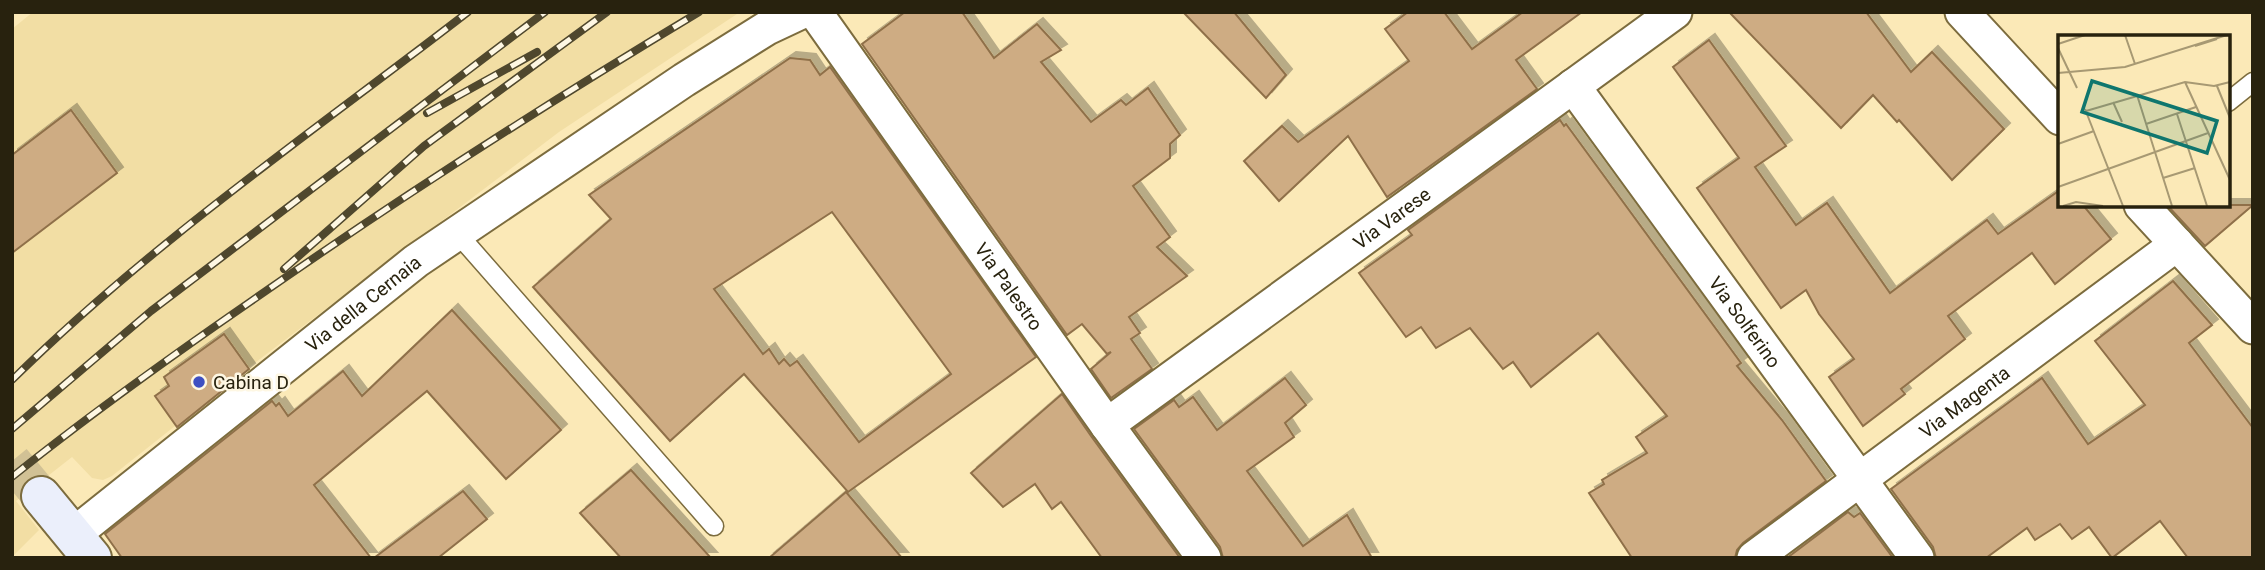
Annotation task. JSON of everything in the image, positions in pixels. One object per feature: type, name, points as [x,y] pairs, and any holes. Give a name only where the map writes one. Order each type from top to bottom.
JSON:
[{"type":"street","name":"Via della Cernaia","points":[[83,546],[406,269],[684,80],[767,28],[801,12]]},
{"type":"street","name":"Via Palestro","points":[[815,12],[1204,558]]},
{"type":"street","name":"Via Varese","points":[[1107,425],[1675,12]]},
{"type":"street","points":[[1962,12],[2058,116]]},
{"type":"street","name":"Via Solferino","points":[[1573,86],[1917,558]]},
{"type":"street","points":[[2142,206],[2253,327]]},
{"type":"street","name":"Via Magenta","points":[[1754,558],[2177,244]]},
{"type":"street","points":[[41,496],[83,546]]},
{"type":"lane","points":[[2230,100],[2253,82]]},
{"type":"lane","points":[[457,233],[714,526]]},
{"type":"shaded area","points":[[33,12],[740,12],[559,132],[248,368],[112,476],[103,480],[92,478],[72,457],[16,501],[39,530],[12,557],[12,29]]},
{"type":"building","points":[[905,12],[962,12],[994,58],[1037,24],[1061,50],[1041,62],[1091,122],[1121,100],[1126,105],[1148,88],[1180,135],[1170,144],[1170,158],[1133,186],[1170,237],[1157,247],[1187,276],[1129,317],[1140,333],[1131,339],[1152,369],[1111,398],[1091,369],[1111,352],[1107,354],[1082,324],[1067,335],[862,44]]},
{"type":"building","points":[[1183,12],[1234,12],[1286,75],[1266,98]]},
{"type":"building","points":[[1408,12],[1444,12],[1472,49],[1523,12],[1582,12],[1516,60],[1537,89],[1387,197],[1348,136],[1279,201],[1244,161],[1282,126],[1298,142],[1409,61],[1385,29]]},
{"type":"building","points":[[1729,12],[1866,12],[1911,72],[1932,52],[2004,129],[1952,180],[1873,95],[1841,128]]},
{"type":"building","points":[[1709,40],[1786,146],[1755,167],[1796,225],[1827,203],[1890,293],[1987,220],[1998,234],[2058,191],[2058,206],[2084,206],[2111,239],[2055,284],[2032,253],[1948,316],[1965,339],[1901,389],[1905,394],[1863,426],[1829,377],[1854,359],[1819,314],[1806,290],[1781,308],[1697,188],[1739,158],[1673,67]]},
{"type":"building","points":[[790,58],[810,60],[820,75],[830,67],[1036,357],[848,492],[744,374],[670,441],[533,287],[611,219],[589,195]],"holes":[[[832,212],[951,374],[859,442],[797,361],[790,366],[784,359],[779,364],[769,349],[763,354],[714,289]]]},
{"type":"building","points":[[71,110],[117,173],[12,253],[12,155]]},
{"type":"building","points":[[1560,120],[1564,126],[1566,124],[1741,363],[1737,366],[1782,420],[1826,481],[1743,543],[1735,558],[1632,558],[1589,493],[1604,484],[1602,480],[1647,453],[1636,437],[1667,416],[1598,333],[1531,387],[1513,362],[1503,369],[1470,328],[1436,348],[1421,327],[1406,337],[1359,273],[1412,235],[1408,230]]},
{"type":"building","points":[[2253,205],[2205,246],[2168,206]]},
{"type":"building","points":[[2173,281],[2212,325],[2189,343],[2253,428],[2253,558],[2188,558],[2160,521],[2112,558],[2089,527],[2072,539],[2060,524],[2035,540],[2027,528],[1986,558],[1936,558],[1933,547],[1891,489],[2042,378],[2088,444],[2145,405],[2095,341]]},
{"type":"building","points":[[452,310],[561,430],[506,479],[427,391],[314,485],[371,558],[122,558],[105,534],[272,401],[276,406],[279,403],[288,416],[343,371],[362,396]]},
{"type":"building","name":"Cabina D","points":[[224,334],[249,369],[177,427],[155,396],[169,386],[164,377]]},
{"type":"building","points":[[1285,378],[1306,405],[1285,423],[1294,437],[1247,471],[1303,546],[1347,515],[1372,558],[1223,558],[1220,547],[1134,429],[1174,400],[1179,407],[1193,397],[1217,430]]},
{"type":"building","points":[[1062,394],[1180,558],[1102,558],[1061,502],[1052,509],[1035,484],[1003,507],[971,473]]},
{"type":"building","points":[[631,470],[711,558],[621,558],[580,513]]},
{"type":"building","points":[[463,491],[487,519],[438,558],[374,558]]},
{"type":"building","points":[[846,492],[902,558],[769,558]]},
{"type":"building","points":[[1848,512],[1854,517],[1860,513],[1893,558],[1787,558]]},
{"type":"tunnel","points":[[12,461],[41,496]]},
{"type":"railway","points":[[12,380],[120,281],[234,189],[468,12]]},
{"type":"railway","points":[[12,429],[151,311],[545,12]]},
{"type":"railway","points":[[284,269],[424,146],[607,12]]},
{"type":"railway","points":[[12,477],[159,366],[360,227],[528,117],[699,12]]},
{"type":"railway","points":[[427,113],[537,52]]},
{"type":"place","name":"Cabina D","points":[[199,382]]}]
